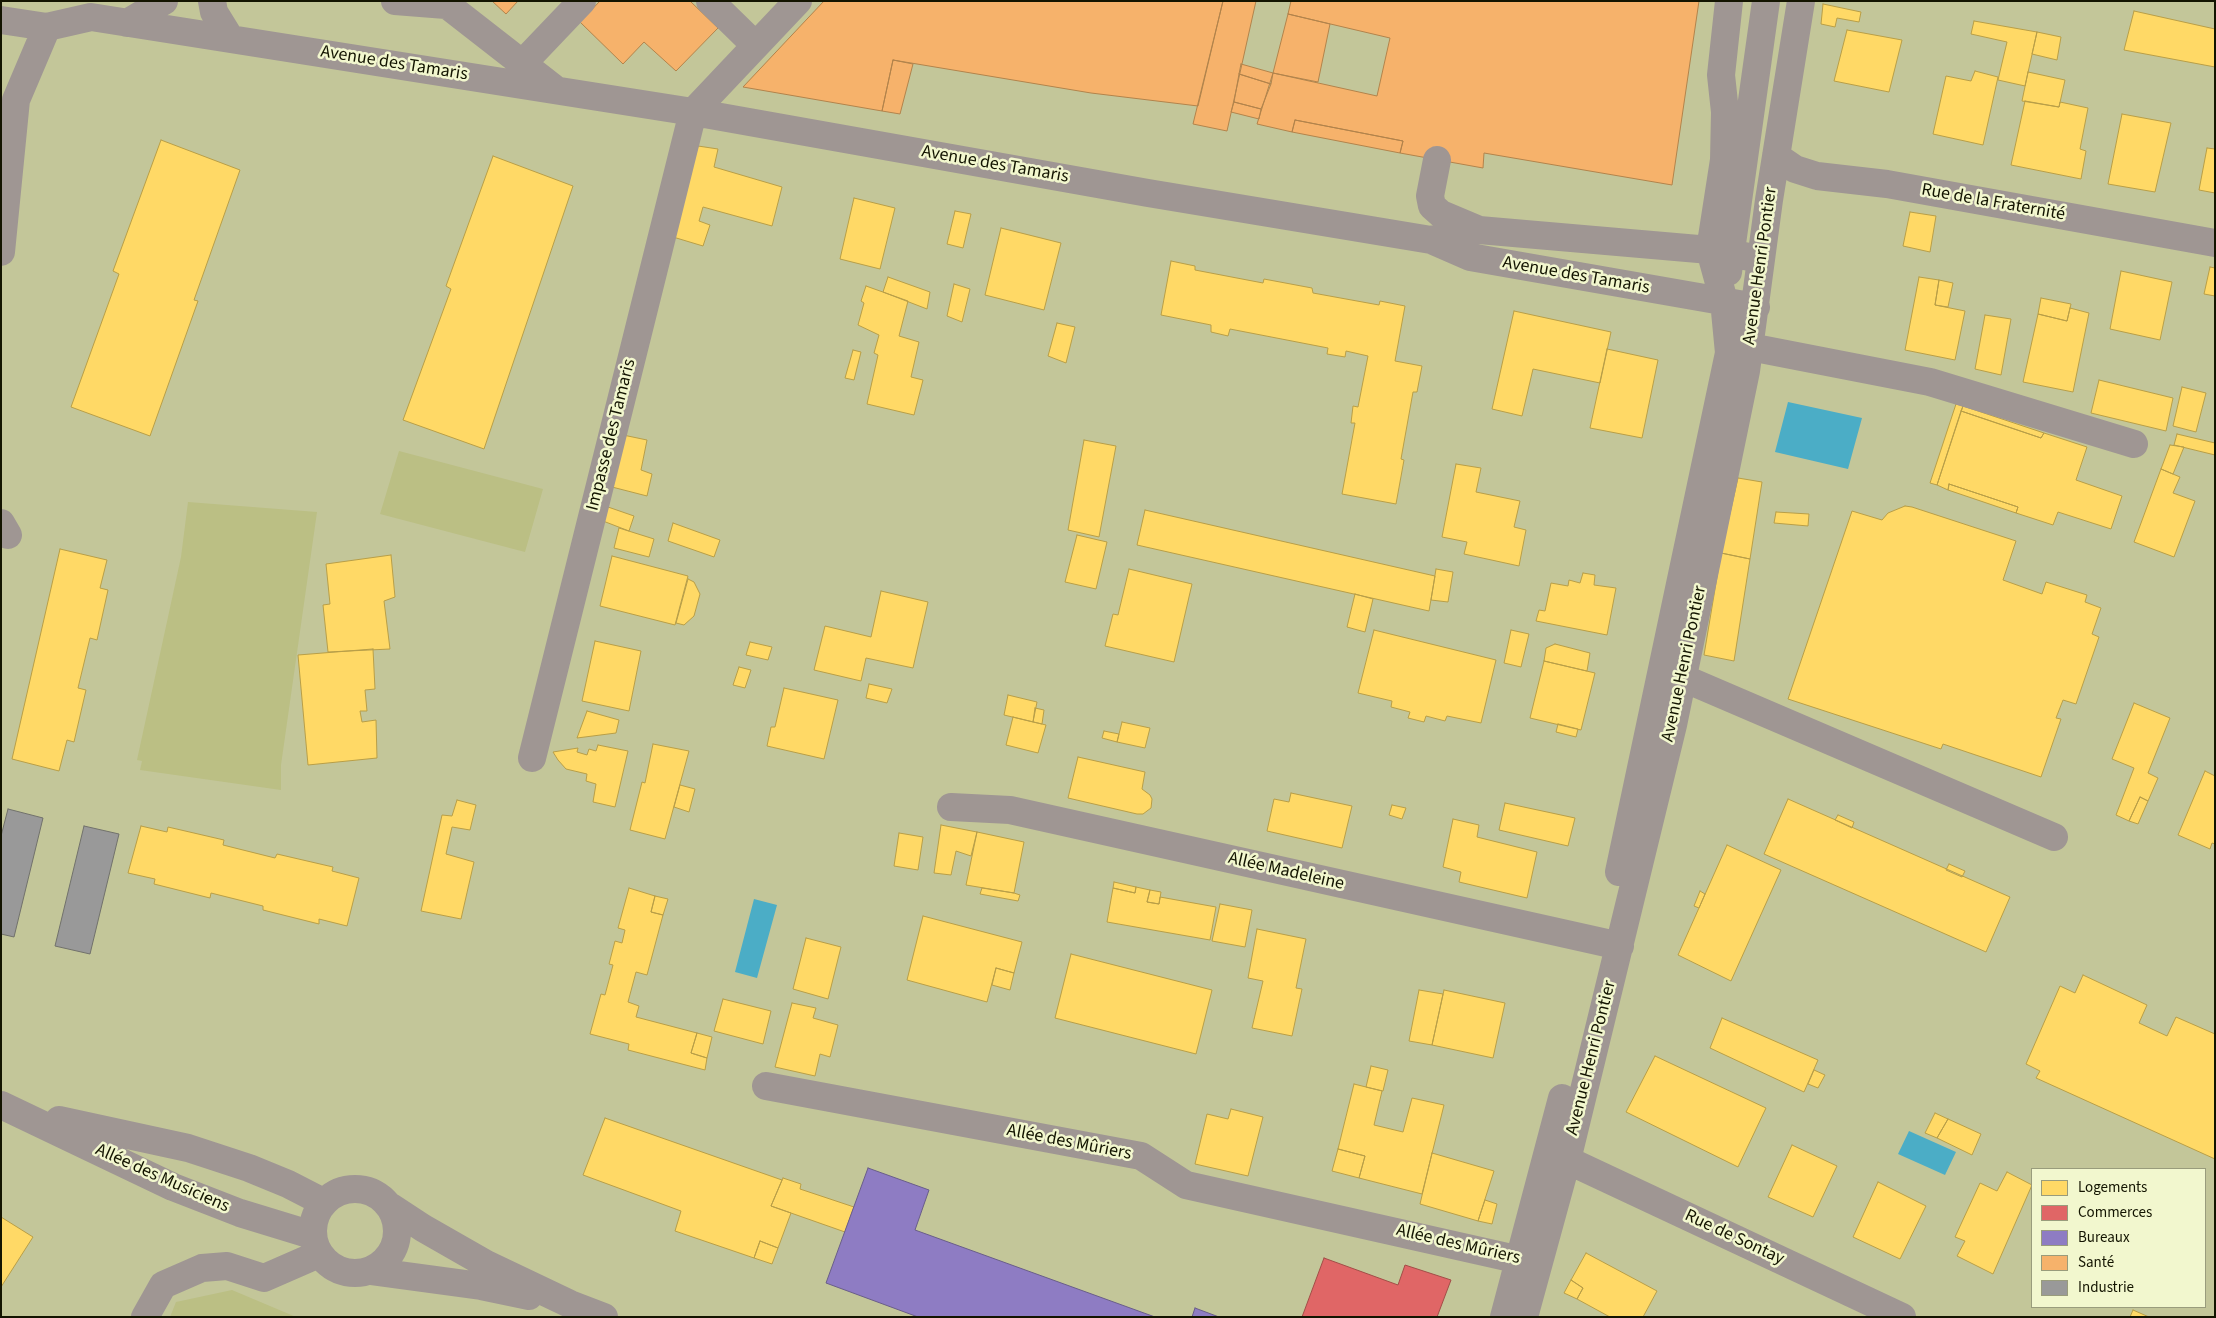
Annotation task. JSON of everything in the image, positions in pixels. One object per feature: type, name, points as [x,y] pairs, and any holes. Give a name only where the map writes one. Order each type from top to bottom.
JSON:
[{"type":"street","points":[[128,23],[164,1]]},
{"type":"street","points":[[212,1],[214,12],[230,38]]},
{"type":"street","name":"Avenue des Tamaris","points":[[395,1],[444,3],[558,92]]},
{"type":"street","points":[[522,64],[582,1]]},
{"type":"street","points":[[710,1],[755,45]]},
{"type":"street","points":[[693,112],[798,1]]},
{"type":"street","name":"Avenue Henri Pontier","points":[[1504,1317],[1530,1261],[1567,1160],[1612,944],[1729,353],[1720,252],[1725,112],[1722,60],[1729,1]]},
{"type":"street","points":[[1720,252],[1755,81],[1766,1]]},
{"type":"street","name":"Avenue Henri Pontier","points":[[1524,1317],[1530,1261],[1683,678],[1750,347],[1776,156],[1802,1]]},
{"type":"street","name":"Avenue des Tamaris","points":[[47,27],[91,17],[693,112],[1431,240],[1470,257],[1756,307]]},
{"type":"street","points":[[1,20],[47,27],[16,100],[1,252]]},
{"type":"street","points":[[468,76],[482,76],[489,69],[496,54],[495,42]]},
{"type":"street","points":[[1722,60],[1739,76],[1755,81],[1770,80],[1792,66]]},
{"type":"street","name":"Impasse des Tamaris","points":[[532,758],[693,112]]},
{"type":"street","name":"Rue de la Fraternité","points":[[1776,156],[1795,169],[1818,176],[1887,184],[2215,243]]},
{"type":"street","points":[[1437,160],[1430,196],[1432,206],[1440,214],[1479,230]]},
{"type":"street","name":"Avenue des Tamaris","points":[[1431,240],[1479,230],[1720,252],[1761,259]]},
{"type":"street","points":[[1750,347],[1843,359],[1930,382],[2134,444]]},
{"type":"street","points":[[1683,678],[2054,837]]},
{"type":"street","name":"Allée Madeleine","points":[[951,807],[1010,810],[1612,944]]},
{"type":"street","name":"Allée des Mûriers","points":[[766,1086],[1140,1156],[1186,1186],[1530,1261]]},
{"type":"street","name":"Allée des Musiciens","points":[[9,1108],[188,1148],[249,1168],[288,1184],[323,1202]]},
{"type":"street","name":"Allée des Musiciens","points":[[9,1108],[173,1187],[315,1245]]},
{"type":"street","name":"Rue de Sontay","points":[[1567,1160],[1902,1317]]},
{"type":"street","points":[[570,1304],[481,1286],[370,1271],[350,1274],[333,1267],[315,1245],[314,1217],[323,1202],[339,1191],[358,1188],[377,1194],[391,1207],[423,1228],[486,1264],[570,1304],[604,1317]]},
{"type":"street","points":[[370,1271],[386,1260],[396,1244],[398,1225],[391,1207]]},
{"type":"street","points":[[144,1317],[163,1285],[202,1268],[227,1266],[264,1278],[315,1245]]},
{"type":"green space","points":[[399,451],[543,489],[525,552],[380,514]]},
{"type":"green space","points":[[188,502],[317,512],[281,765],[281,790],[140,770],[142,761],[137,760],[181,557]]},
{"type":"green space","points":[[232,1290],[296,1317],[170,1317],[176,1302]]},
{"type":"water","points":[[1788,402],[1862,418],[1848,469],[1775,452]]},
{"type":"water","points":[[754,899],[777,905],[757,978],[735,972]]},
{"type":"water","points":[[1909,1131],[1956,1152],[1945,1175],[1898,1154]]},
{"type":"building: Logements","points":[[1823,4],[1861,12],[1859,22],[1837,18],[1835,27],[1821,24]]},
{"type":"building: Logements","points":[[2134,11],[2215,29],[2215,67],[2124,50]]},
{"type":"building: Logements","points":[[1974,21],[2037,32],[2025,86],[1998,80],[2007,42],[1971,34]]},
{"type":"building: Logements","points":[[1847,30],[1902,40],[1889,92],[1834,81]]},
{"type":"building: Logements","points":[[2037,32],[2061,37],[2057,60],[2032,54]]},
{"type":"building: Logements","points":[[1975,71],[1998,77],[1983,145],[1933,134],[1946,76],[1971,81]]},
{"type":"building: Logements","points":[[2028,72],[2065,80],[2059,107],[2022,101]]},
{"type":"building: Logements","points":[[2025,101],[2059,107],[2060,102],[2088,108],[2080,149],[2086,151],[2081,179],[2011,165]]},
{"type":"building: Logements","points":[[2122,114],[2171,123],[2155,192],[2108,184]]},
{"type":"building: Logements","points":[[161,140],[240,170],[194,300],[198,301],[150,436],[71,407],[119,274],[113,271]]},
{"type":"building: Logements","points":[[698,146],[718,149],[714,167],[782,187],[772,226],[703,207],[699,221],[710,225],[703,246],[673,237]]},
{"type":"building: Logements","points":[[2207,148],[2215,149],[2215,193],[2199,190]]},
{"type":"building: Logements","points":[[493,156],[573,186],[484,449],[403,420],[451,289],[446,286]]},
{"type":"building: Logements","points":[[854,198],[895,208],[880,269],[840,259]]},
{"type":"building: Logements","points":[[955,211],[971,214],[963,248],[947,244]]},
{"type":"building: Logements","points":[[1910,212],[1936,216],[1930,252],[1903,246]]},
{"type":"building: Logements","points":[[1001,228],[1061,243],[1044,310],[985,295]]},
{"type":"building: Logements","points":[[1171,261],[1195,266],[1195,270],[1263,283],[1264,279],[1312,288],[1313,293],[1379,305],[1380,301],[1405,306],[1395,361],[1422,366],[1417,392],[1413,392],[1401,459],[1404,460],[1396,504],[1342,494],[1355,423],[1351,423],[1353,406],[1358,407],[1368,356],[1346,351],[1345,357],[1327,354],[1328,348],[1230,329],[1228,336],[1211,332],[1211,325],[1161,315]]},
{"type":"building: Logements","points":[[2210,267],[2215,268],[2215,296],[2204,294]]},
{"type":"building: Logements","points":[[2121,271],[2172,282],[2160,340],[2110,329]]},
{"type":"building: Logements","points":[[888,277],[930,292],[927,309],[883,292]]},
{"type":"building: Logements","points":[[1919,277],[1939,280],[1935,305],[1965,311],[1955,360],[1905,350]]},
{"type":"building: Logements","points":[[1939,280],[1953,283],[1948,307],[1935,305]]},
{"type":"building: Logements","points":[[954,284],[970,289],[962,322],[947,316]]},
{"type":"building: Logements","points":[[866,286],[908,301],[899,336],[919,342],[911,377],[923,380],[914,415],[867,404],[878,355],[874,353],[879,335],[858,325],[864,303],[861,301]]},
{"type":"building: Logements","points":[[2041,298],[2071,304],[2067,321],[2038,314]]},
{"type":"building: Logements","points":[[2070,308],[2089,313],[2073,392],[2023,382],[2038,314],[2067,321]]},
{"type":"building: Logements","points":[[1514,311],[1611,332],[1600,383],[1533,369],[1522,416],[1492,409]]},
{"type":"building: Logements","points":[[1985,315],[2011,319],[2001,375],[1975,369]]},
{"type":"building: Logements","points":[[1057,323],[1075,327],[1066,363],[1048,356]]},
{"type":"building: Logements","points":[[1607,349],[1658,360],[1642,438],[1590,428]]},
{"type":"building: Logements","points":[[853,350],[861,352],[854,380],[845,378]]},
{"type":"building: Logements","points":[[2099,380],[2173,398],[2166,431],[2091,413]]},
{"type":"building: Logements","points":[[2182,387],[2206,393],[2196,432],[2173,426]]},
{"type":"building: Logements","points":[[1956,404],[1963,406],[1937,485],[1930,483]]},
{"type":"building: Logements","points":[[1963,406],[2044,433],[2041,438],[1961,411]]},
{"type":"building: Logements","points":[[1961,411],[2041,438],[2044,433],[2087,447],[2076,480],[2122,496],[2111,529],[2058,512],[2053,525],[2016,513],[2018,507],[1949,484],[1948,490],[1937,485]]},
{"type":"building: Logements","points":[[2177,434],[2215,443],[2215,455],[2174,445]]},
{"type":"building: Logements","points":[[623,435],[647,440],[641,470],[652,474],[647,496],[612,487]]},
{"type":"building: Logements","points":[[1084,440],[1116,446],[1099,537],[1068,530]]},
{"type":"building: Logements","points":[[2170,445],[2184,447],[2173,474],[2161,469]]},
{"type":"building: Logements","points":[[1456,464],[1481,468],[1476,492],[1520,501],[1514,527],[1526,530],[1519,566],[1464,554],[1467,542],[1442,537]]},
{"type":"building: Logements","points":[[2161,469],[2180,477],[2173,493],[2195,501],[2174,557],[2134,542]]},
{"type":"building: Logements","points":[[1738,478],[1762,482],[1750,559],[1721,553]]},
{"type":"building: Logements","points":[[1949,484],[2018,507],[2016,513],[1948,490]]},
{"type":"building: Logements","points":[[1905,506],[2016,541],[2003,580],[2042,594],[2046,582],[2087,595],[2085,602],[2101,608],[2092,634],[2099,637],[2076,704],[2063,700],[2056,718],[2061,719],[2041,777],[1943,744],[1941,749],[1788,699],[1852,511],[1882,520],[1888,513]]},
{"type":"building: Logements","points":[[608,507],[634,516],[629,531],[603,521]]},
{"type":"building: Logements","points":[[1145,510],[1435,576],[1429,611],[1137,545]]},
{"type":"building: Logements","points":[[1776,512],[1809,514],[1808,526],[1774,523]]},
{"type":"building: Logements","points":[[673,523],[720,540],[714,557],[668,541]]},
{"type":"building: Logements","points":[[619,528],[654,539],[649,557],[614,548]]},
{"type":"building: Logements","points":[[1077,535],[1107,542],[1096,589],[1065,582]]},
{"type":"building: Logements","points":[[60,549],[107,560],[100,588],[108,590],[97,640],[90,638],[78,688],[86,690],[74,742],[67,740],[59,771],[12,759]]},
{"type":"building: Logements","points":[[1721,553],[1750,559],[1734,661],[1704,655]]},
{"type":"building: Logements","points":[[391,555],[395,597],[384,601],[390,649],[328,652],[323,605],[330,604],[326,564]]},
{"type":"building: Logements","points":[[612,556],[688,576],[675,625],[600,606]]},
{"type":"building: Logements","points":[[1129,569],[1192,584],[1174,662],[1105,646],[1113,614],[1118,615]]},
{"type":"building: Logements","points":[[1436,569],[1453,572],[1448,602],[1431,600]]},
{"type":"building: Logements","points":[[1583,573],[1595,575],[1594,585],[1616,588],[1607,635],[1536,621],[1539,610],[1545,611],[1551,583],[1568,586],[1569,580],[1580,583]]},
{"type":"building: Logements","points":[[688,579],[694,582],[700,594],[694,616],[684,625],[676,623]]},
{"type":"building: Logements","points":[[881,591],[928,602],[913,668],[866,658],[861,681],[814,670],[825,626],[871,637]]},
{"type":"building: Logements","points":[[1355,594],[1373,599],[1365,632],[1347,627]]},
{"type":"building: Logements","points":[[1374,630],[1496,660],[1481,723],[1447,716],[1445,721],[1426,716],[1424,722],[1408,718],[1410,712],[1391,707],[1392,701],[1358,693]]},
{"type":"building: Logements","points":[[1511,630],[1529,634],[1521,667],[1504,663]]},
{"type":"building: Logements","points":[[595,641],[641,651],[629,711],[582,701]]},
{"type":"building: Logements","points":[[750,642],[772,647],[768,660],[746,655]]},
{"type":"building: Logements","points":[[1555,644],[1590,653],[1587,671],[1544,661],[1546,648]]},
{"type":"building: Logements","points":[[373,649],[375,689],[365,690],[367,711],[360,711],[362,722],[376,720],[377,758],[308,765],[298,655]]},
{"type":"building: Logements","points":[[1544,661],[1595,673],[1581,730],[1530,718]]},
{"type":"building: Logements","points":[[739,667],[751,670],[745,688],[733,685]]},
{"type":"building: Logements","points":[[869,684],[892,689],[887,703],[866,698]]},
{"type":"building: Logements","points":[[784,688],[838,700],[824,759],[767,746],[771,727],[775,727]]},
{"type":"building: Logements","points":[[1008,695],[1037,702],[1033,722],[1004,715]]},
{"type":"building: Logements","points":[[2134,703],[2170,718],[2148,773],[2158,778],[2148,801],[2140,797],[2129,821],[2116,815],[2134,768],[2112,759]]},
{"type":"building: Logements","points":[[1035,708],[1044,710],[1042,724],[1033,722]]},
{"type":"building: Logements","points":[[587,711],[619,720],[616,733],[577,738]]},
{"type":"building: Logements","points":[[1013,717],[1046,725],[1038,753],[1006,745]]},
{"type":"building: Logements","points":[[1122,722],[1150,728],[1145,748],[1117,742]]},
{"type":"building: Logements","points":[[1558,724],[1578,729],[1576,737],[1556,732]]},
{"type":"building: Logements","points":[[1104,731],[1119,734],[1117,742],[1102,738]]},
{"type":"building: Logements","points":[[653,744],[689,751],[665,839],[630,830],[642,782],[645,783]]},
{"type":"building: Logements","points":[[598,745],[628,751],[615,807],[593,802],[596,784],[586,781],[587,774],[566,769],[553,752],[578,748],[577,752],[587,755],[589,749],[596,751]]},
{"type":"building: Logements","points":[[1078,757],[1145,772],[1142,789],[1152,799],[1151,808],[1143,814],[1137,814],[1068,798]]},
{"type":"building: Logements","points":[[2205,771],[2215,776],[2215,844],[2212,843],[2210,849],[2178,835]]},
{"type":"building: Logements","points":[[680,785],[695,789],[689,812],[674,807]]},
{"type":"building: Logements","points":[[1291,793],[1352,806],[1342,848],[1267,831],[1274,799],[1289,802]]},
{"type":"building: Logements","points":[[2140,797],[2148,801],[2138,824],[2129,821]]},
{"type":"building: Logements","points":[[1788,799],[2010,897],[1986,952],[1764,854]]},
{"type":"building: Logements","points":[[457,800],[476,805],[470,830],[452,827],[446,854],[474,862],[461,919],[421,911],[442,815],[452,816]]},
{"type":"building: Logements","points":[[1505,803],[1575,818],[1568,846],[1499,830]]},
{"type":"building: Logements","points":[[1392,805],[1406,808],[1402,819],[1389,815]]},
{"type":"building: Logements","points":[[1838,815],[1854,822],[1852,828],[1835,820]]},
{"type":"building: Logements","points":[[1453,819],[1479,825],[1477,837],[1537,852],[1527,898],[1459,882],[1461,872],[1443,867]]},
{"type":"building: Logements","points":[[941,825],[977,832],[971,856],[956,851],[951,875],[934,873]]},
{"type":"building: Logements","points":[[141,826],[167,832],[168,827],[224,840],[223,845],[275,858],[277,854],[333,867],[332,871],[359,878],[347,926],[319,919],[319,924],[263,910],[263,906],[211,893],[210,898],[154,884],[155,879],[128,873]]},
{"type":"building: Logements","points":[[977,832],[1024,842],[1014,893],[966,885]]},
{"type":"building: Logements","points":[[899,833],[923,837],[918,870],[894,866]]},
{"type":"building: Logements","points":[[1727,845],[1781,870],[1731,981],[1678,955]]},
{"type":"building: Logements","points":[[1949,864],[1965,871],[1962,877],[1946,870]]},
{"type":"building: Logements","points":[[1114,882],[1136,887],[1135,893],[1113,888]]},
{"type":"building: Logements","points":[[1136,887],[1150,890],[1147,902],[1159,904],[1160,897],[1216,907],[1210,940],[1107,922],[1113,888],[1135,893]]},
{"type":"building: Logements","points":[[629,888],[655,896],[651,912],[663,915],[647,975],[636,972],[628,1002],[639,1006],[636,1017],[697,1033],[691,1053],[707,1058],[705,1070],[628,1050],[629,1044],[590,1034],[601,994],[605,995],[613,965],[609,964],[615,941],[622,943],[625,930],[618,928]]},
{"type":"building: Logements","points":[[982,888],[1020,895],[1018,901],[980,894]]},
{"type":"building: Logements","points":[[1150,890],[1161,892],[1159,904],[1147,902]]},
{"type":"building: Logements","points":[[1700,891],[1705,894],[1699,908],[1694,906]]},
{"type":"building: Logements","points":[[655,896],[668,899],[663,915],[651,912]]},
{"type":"building: Logements","points":[[1220,904],[1252,910],[1245,947],[1212,941]]},
{"type":"building: Logements","points":[[923,916],[1022,942],[1014,973],[996,968],[987,1002],[907,980]]},
{"type":"building: Logements","points":[[1257,929],[1306,939],[1296,988],[1302,989],[1292,1036],[1252,1028],[1263,981],[1248,978]]},
{"type":"building: Logements","points":[[806,938],[841,947],[828,999],[793,989]]},
{"type":"building: Logements","points":[[1071,954],[1212,990],[1196,1054],[1055,1018]]},
{"type":"building: Logements","points":[[996,968],[1014,973],[1010,990],[992,985]]},
{"type":"building: Logements","points":[[2083,975],[2147,1005],[2139,1023],[2167,1036],[2176,1017],[2215,1034],[2215,1159],[2036,1078],[2040,1071],[2026,1064],[2060,986],[2075,993]]},
{"type":"building: Logements","points":[[1419,990],[1443,994],[1432,1045],[1409,1041]]},
{"type":"building: Logements","points":[[1444,990],[1505,1003],[1493,1058],[1432,1045]]},
{"type":"building: Logements","points":[[723,999],[771,1011],[763,1044],[714,1031]]},
{"type":"building: Logements","points":[[792,1003],[816,1008],[813,1018],[838,1025],[830,1057],[820,1054],[815,1076],[775,1067]]},
{"type":"building: Logements","points":[[1722,1018],[1818,1060],[1804,1092],[1710,1048]]},
{"type":"building: Logements","points":[[697,1033],[712,1037],[707,1058],[691,1053]]},
{"type":"building: Logements","points":[[1655,1056],[1766,1108],[1738,1167],[1626,1112]]},
{"type":"building: Logements","points":[[1371,1066],[1388,1070],[1383,1091],[1366,1087]]},
{"type":"building: Logements","points":[[1814,1070],[1825,1075],[1818,1088],[1808,1084]]},
{"type":"building: Logements","points":[[1354,1084],[1382,1091],[1374,1125],[1403,1132],[1412,1098],[1444,1105],[1422,1194],[1359,1178],[1365,1156],[1338,1149]]},
{"type":"building: Logements","points":[[1231,1109],[1263,1117],[1248,1176],[1195,1164],[1207,1114],[1228,1119]]},
{"type":"building: Logements","points":[[1935,1113],[1948,1119],[1937,1138],[1925,1133]]},
{"type":"building: Logements","points":[[605,1118],[782,1180],[771,1206],[791,1213],[778,1248],[760,1241],[754,1258],[675,1231],[681,1211],[583,1175]]},
{"type":"building: Logements","points":[[1948,1119],[1981,1134],[1972,1155],[1937,1138]]},
{"type":"building: Logements","points":[[1792,1145],[1837,1166],[1813,1217],[1768,1197]]},
{"type":"building: Logements","points":[[1338,1149],[1365,1156],[1359,1178],[1332,1171]]},
{"type":"building: Logements","points":[[1432,1153],[1494,1171],[1478,1221],[1420,1204]]},
{"type":"building: Logements","points":[[2007,1172],[2031,1184],[1993,1274],[1957,1256],[1965,1241],[1955,1237],[1980,1183],[1997,1191]]},
{"type":"building: Logements","points":[[783,1178],[801,1184],[800,1189],[854,1207],[845,1232],[771,1206]]},
{"type":"building: Logements","points":[[1878,1182],[1926,1206],[1900,1259],[1853,1237]]},
{"type":"building: Logements","points":[[1485,1200],[1497,1204],[1492,1224],[1478,1221]]},
{"type":"building: Logements","points":[[1,1217],[33,1237],[1,1287]]},
{"type":"building: Logements","points":[[760,1241],[778,1248],[772,1264],[754,1258]]},
{"type":"building: Logements","points":[[1586,1253],[1657,1291],[1643,1317],[1610,1317],[1577,1299],[1583,1288],[1571,1280]]},
{"type":"building: Logements","points":[[1571,1280],[1583,1288],[1577,1299],[1564,1293]]},
{"type":"building: Logements","points":[[2133,1310],[2149,1317],[2130,1317]]},
{"type":"building: Commerces","points":[[1324,1258],[1398,1285],[1405,1265],[1451,1280],[1437,1317],[1302,1317]]},
{"type":"building: Bureaux","points":[[868,1168],[929,1190],[915,1230],[1155,1317],[918,1317],[826,1283]]},
{"type":"building: Bureaux","points":[[1195,1308],[1219,1317],[1192,1317]]},
{"type":"building: Santé","points":[[492,1],[518,1],[506,14]]},
{"type":"building: Santé","points":[[600,1],[690,1],[718,28],[676,71],[644,42],[623,64],[580,22]]},
{"type":"building: Santé","points":[[824,1],[1223,1],[1198,106],[1091,93],[893,60],[882,111],[743,87]]},
{"type":"building: Santé","points":[[1223,1],[1256,1],[1227,131],[1193,124]]},
{"type":"building: Santé","points":[[1291,1],[1699,1],[1672,185],[1484,153],[1483,168],[1400,153],[1403,141],[1295,120],[1292,132],[1257,124],[1273,73],[1377,96],[1390,38],[1288,14]]},
{"type":"building: Santé","points":[[1288,14],[1330,24],[1318,82],[1273,73]]},
{"type":"building: Santé","points":[[893,60],[913,64],[900,114],[882,111]]},
{"type":"building: Santé","points":[[1241,64],[1273,73],[1271,84],[1239,74]]},
{"type":"building: Santé","points":[[1239,74],[1271,84],[1261,109],[1234,102]]},
{"type":"building: Santé","points":[[1234,102],[1261,109],[1259,119],[1231,112]]},
{"type":"building: Santé","points":[[1295,120],[1403,141],[1400,153],[1292,132]]},
{"type":"building: Industrie","points":[[8,809],[43,818],[14,937],[1,934],[1,836]]},
{"type":"building: Industrie","points":[[84,826],[119,834],[90,954],[55,946]]}]
